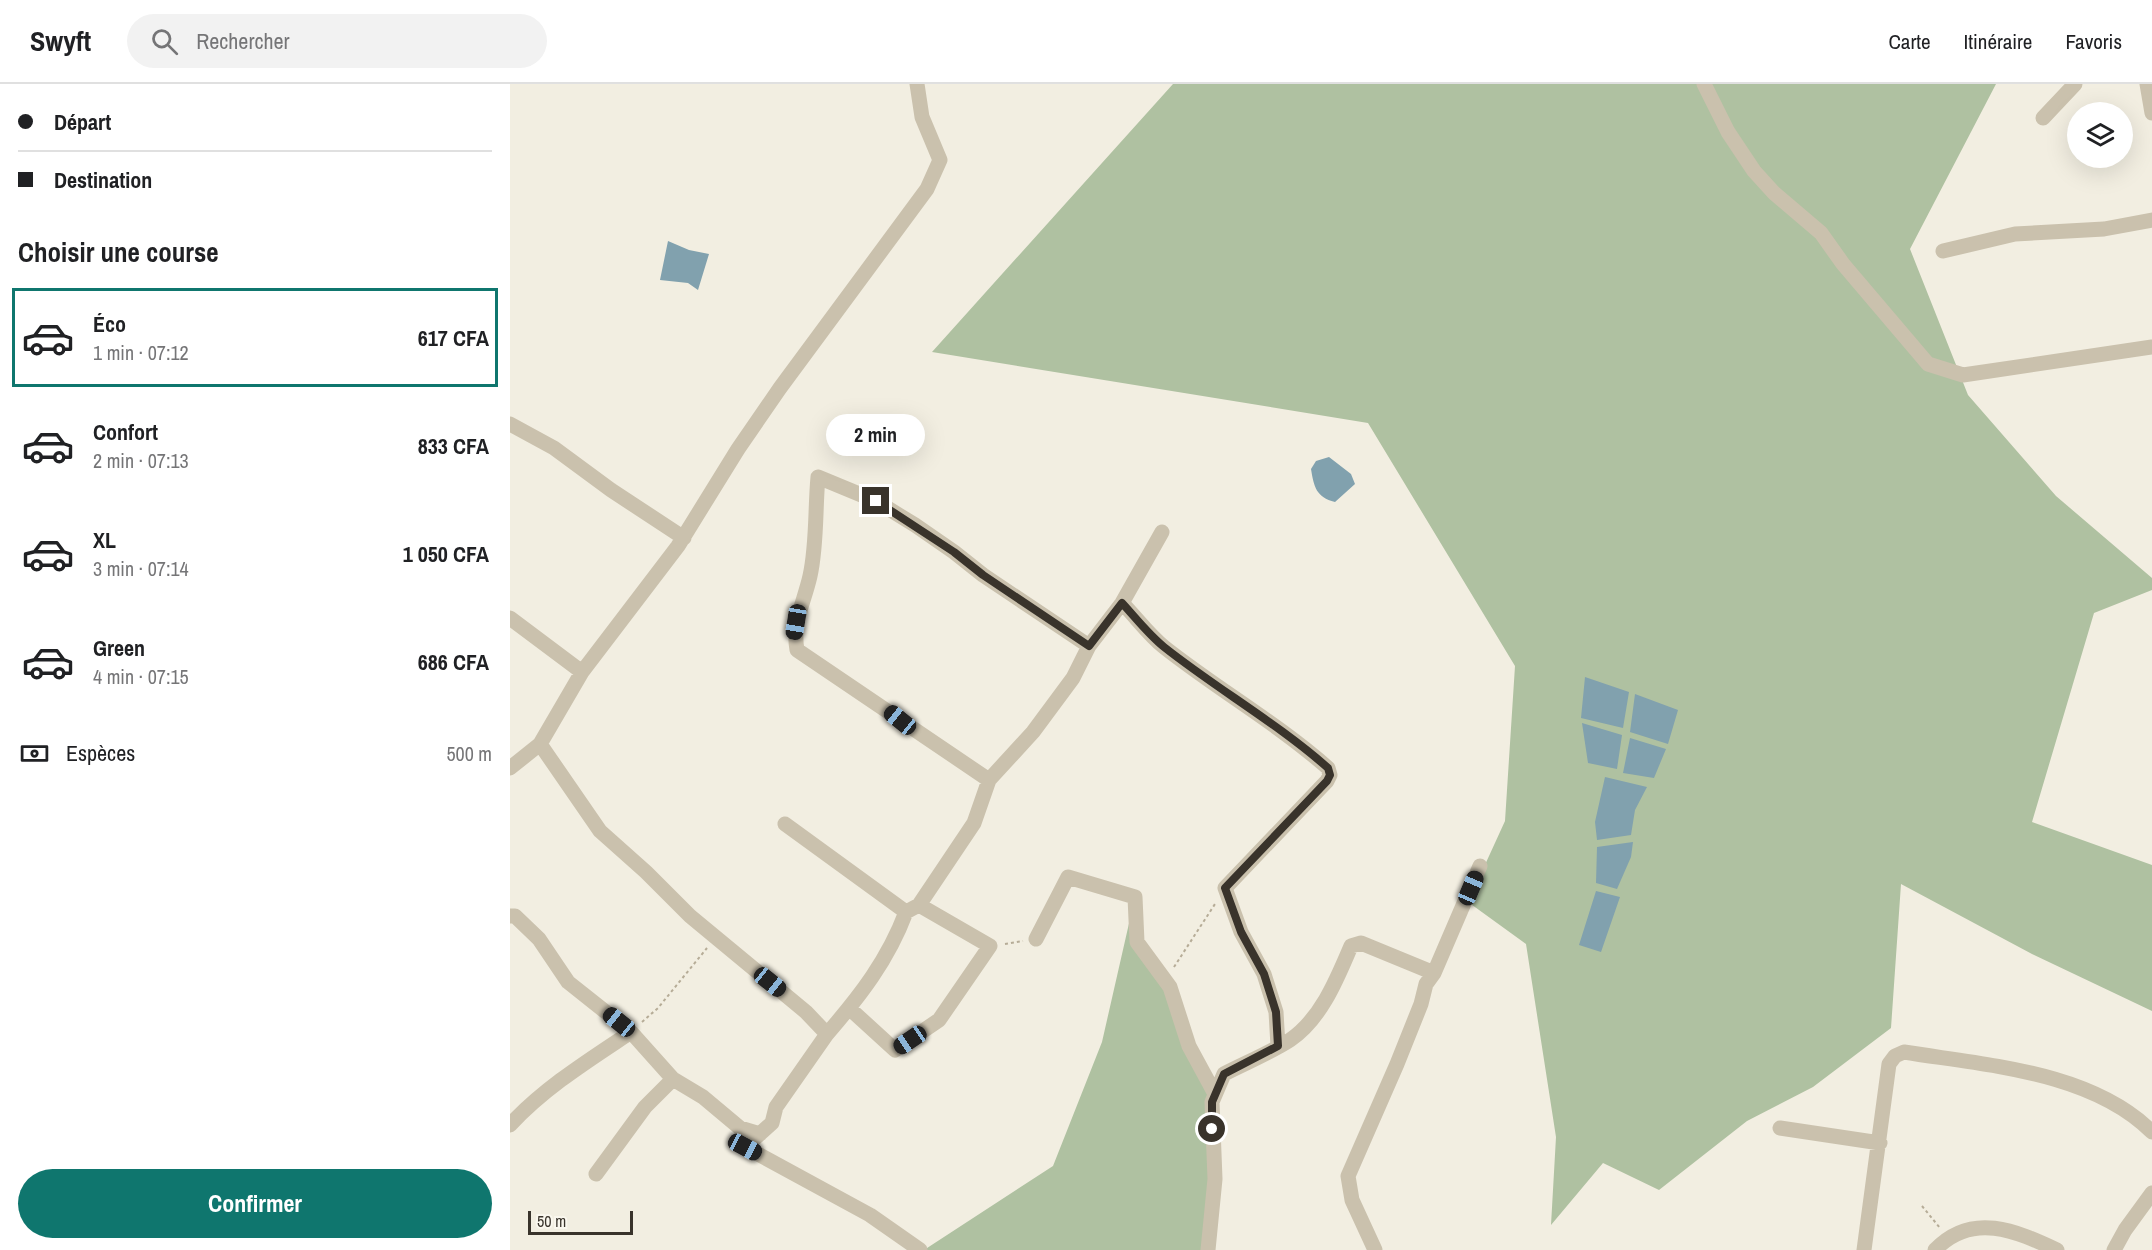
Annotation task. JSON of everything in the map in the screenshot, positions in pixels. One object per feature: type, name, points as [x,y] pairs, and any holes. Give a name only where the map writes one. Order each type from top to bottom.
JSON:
[{"type":"street","points":[[510,768],[540,744],[582,672],[684,538],[768,405],[927,189],[940,160],[922,117],[917,84]]},
{"type":"street","points":[[1704,84],[1728,132],[1754,171],[1774,193],[1821,233],[1874,301],[1928,364],[1963,375],[2152,347]]},
{"type":"street","points":[[2043,118],[2075,84]]},
{"type":"street","points":[[2147,84],[2152,113]]},
{"type":"street","points":[[1943,250],[2015,234],[2104,229],[2152,220]]},
{"type":"street","points":[[510,424],[554,448],[611,490],[684,538]]},
{"type":"street","points":[[989,780],[797,650],[794,634],[798,610],[810,576],[818,477],[876,501],[915,525],[983,575],[1089,646]]},
{"type":"street","points":[[920,1250],[870,1215],[745,1147],[772,1124],[776,1107],[827,1034],[894,946],[913,908],[974,823],[989,780],[1033,732],[1072,678],[1089,646],[1122,603],[1162,532]]},
{"type":"street","points":[[1122,603],[1162,646],[1297,741],[1328,768],[1330,775],[1327,781],[1225,888],[1241,932],[1264,974],[1273,1002],[1278,1046]]},
{"type":"street","points":[[510,618],[582,672]]},
{"type":"street","points":[[540,744],[600,831],[715,938],[806,1012],[827,1034]]},
{"type":"street","points":[[785,824],[913,908],[990,946],[939,1020],[896,1050],[849,1008]]},
{"type":"street","points":[[1375,1250],[1352,1200],[1348,1176],[1413,1024],[1426,984],[1434,973],[1480,866]]},
{"type":"street","points":[[1036,939],[1068,877],[1135,897],[1137,942],[1170,987],[1189,1046],[1215,1094]]},
{"type":"street","points":[[510,916],[515,916],[539,939],[568,982],[631,1032],[673,1078],[703,1097],[740,1128],[759,1134]]},
{"type":"street","points":[[1208,1250],[1215,1179],[1212,1129],[1215,1094],[1224,1074],[1289,1041],[1311,1022],[1329,993],[1351,946],[1355,944],[1361,943],[1434,973]]},
{"type":"street","points":[[510,1125],[525,1108],[584,1063],[631,1032]]},
{"type":"street","points":[[1864,1250],[1889,1064],[1895,1056],[1904,1052],[2020,1069],[2061,1080],[2138,1118],[2152,1132]]},
{"type":"street","points":[[596,1174],[645,1107],[673,1078]]},
{"type":"street","points":[[1780,1128],[1880,1143]]},
{"type":"street","points":[[2114,1250],[2125,1230],[2152,1193]]},
{"type":"street","points":[[1935,1250],[1948,1237],[1969,1230],[1992,1227],[2020,1233],[2057,1250]]},
{"type":"path","points":[[1163,978],[1180,960],[1225,888]]},
{"type":"path","points":[[631,1032],[658,1008],[715,938]]},
{"type":"path","points":[[990,946],[1036,939]]},
{"type":"path","points":[[1922,1206],[1948,1237]]},
{"type":"green space","points":[[1173,84],[1996,84],[1910,249],[1968,395],[2056,496],[2152,578],[2152,590],[2094,613],[2032,822],[2152,865],[2152,1011],[2032,954],[1901,884],[1891,1028],[1813,1087],[1747,1121],[1659,1190],[1603,1163],[1551,1225],[1556,1137],[1526,944],[1468,902],[1505,821],[1515,666],[1368,423],[932,352]]},
{"type":"green space","points":[[1135,897],[1137,942],[1170,987],[1215,1094],[1208,1250],[924,1250],[1053,1166],[1102,1042]]},
{"type":"water","points":[[668,241],[689,250],[709,254],[698,290],[688,283],[660,280]]},
{"type":"water","points":[[1329,457],[1351,474],[1355,484],[1335,502],[1324,497],[1317,490],[1311,469],[1316,461]]},
{"type":"water","points":[[1585,677],[1629,692],[1623,728],[1581,718]]},
{"type":"water","points":[[1635,694],[1678,710],[1668,744],[1630,732]]},
{"type":"water","points":[[1582,723],[1622,735],[1617,769],[1588,763]]},
{"type":"water","points":[[1630,738],[1666,749],[1654,778],[1623,773]]},
{"type":"water","points":[[1605,777],[1647,787],[1635,810],[1631,835],[1597,840],[1595,822]]},
{"type":"water","points":[[1633,842],[1631,857],[1617,889],[1596,883],[1597,847]]},
{"type":"water","points":[[1596,891],[1620,897],[1601,952],[1579,945]]},
{"type":"route","points":[[876,501],[915,525],[1020,601],[1045,615],[1089,646],[1122,603],[1162,646],[1297,741],[1328,768],[1330,775],[1327,781],[1225,888],[1241,932],[1264,974],[1276,1012],[1278,1046],[1224,1074],[1212,1102],[1212,1129]]}]
